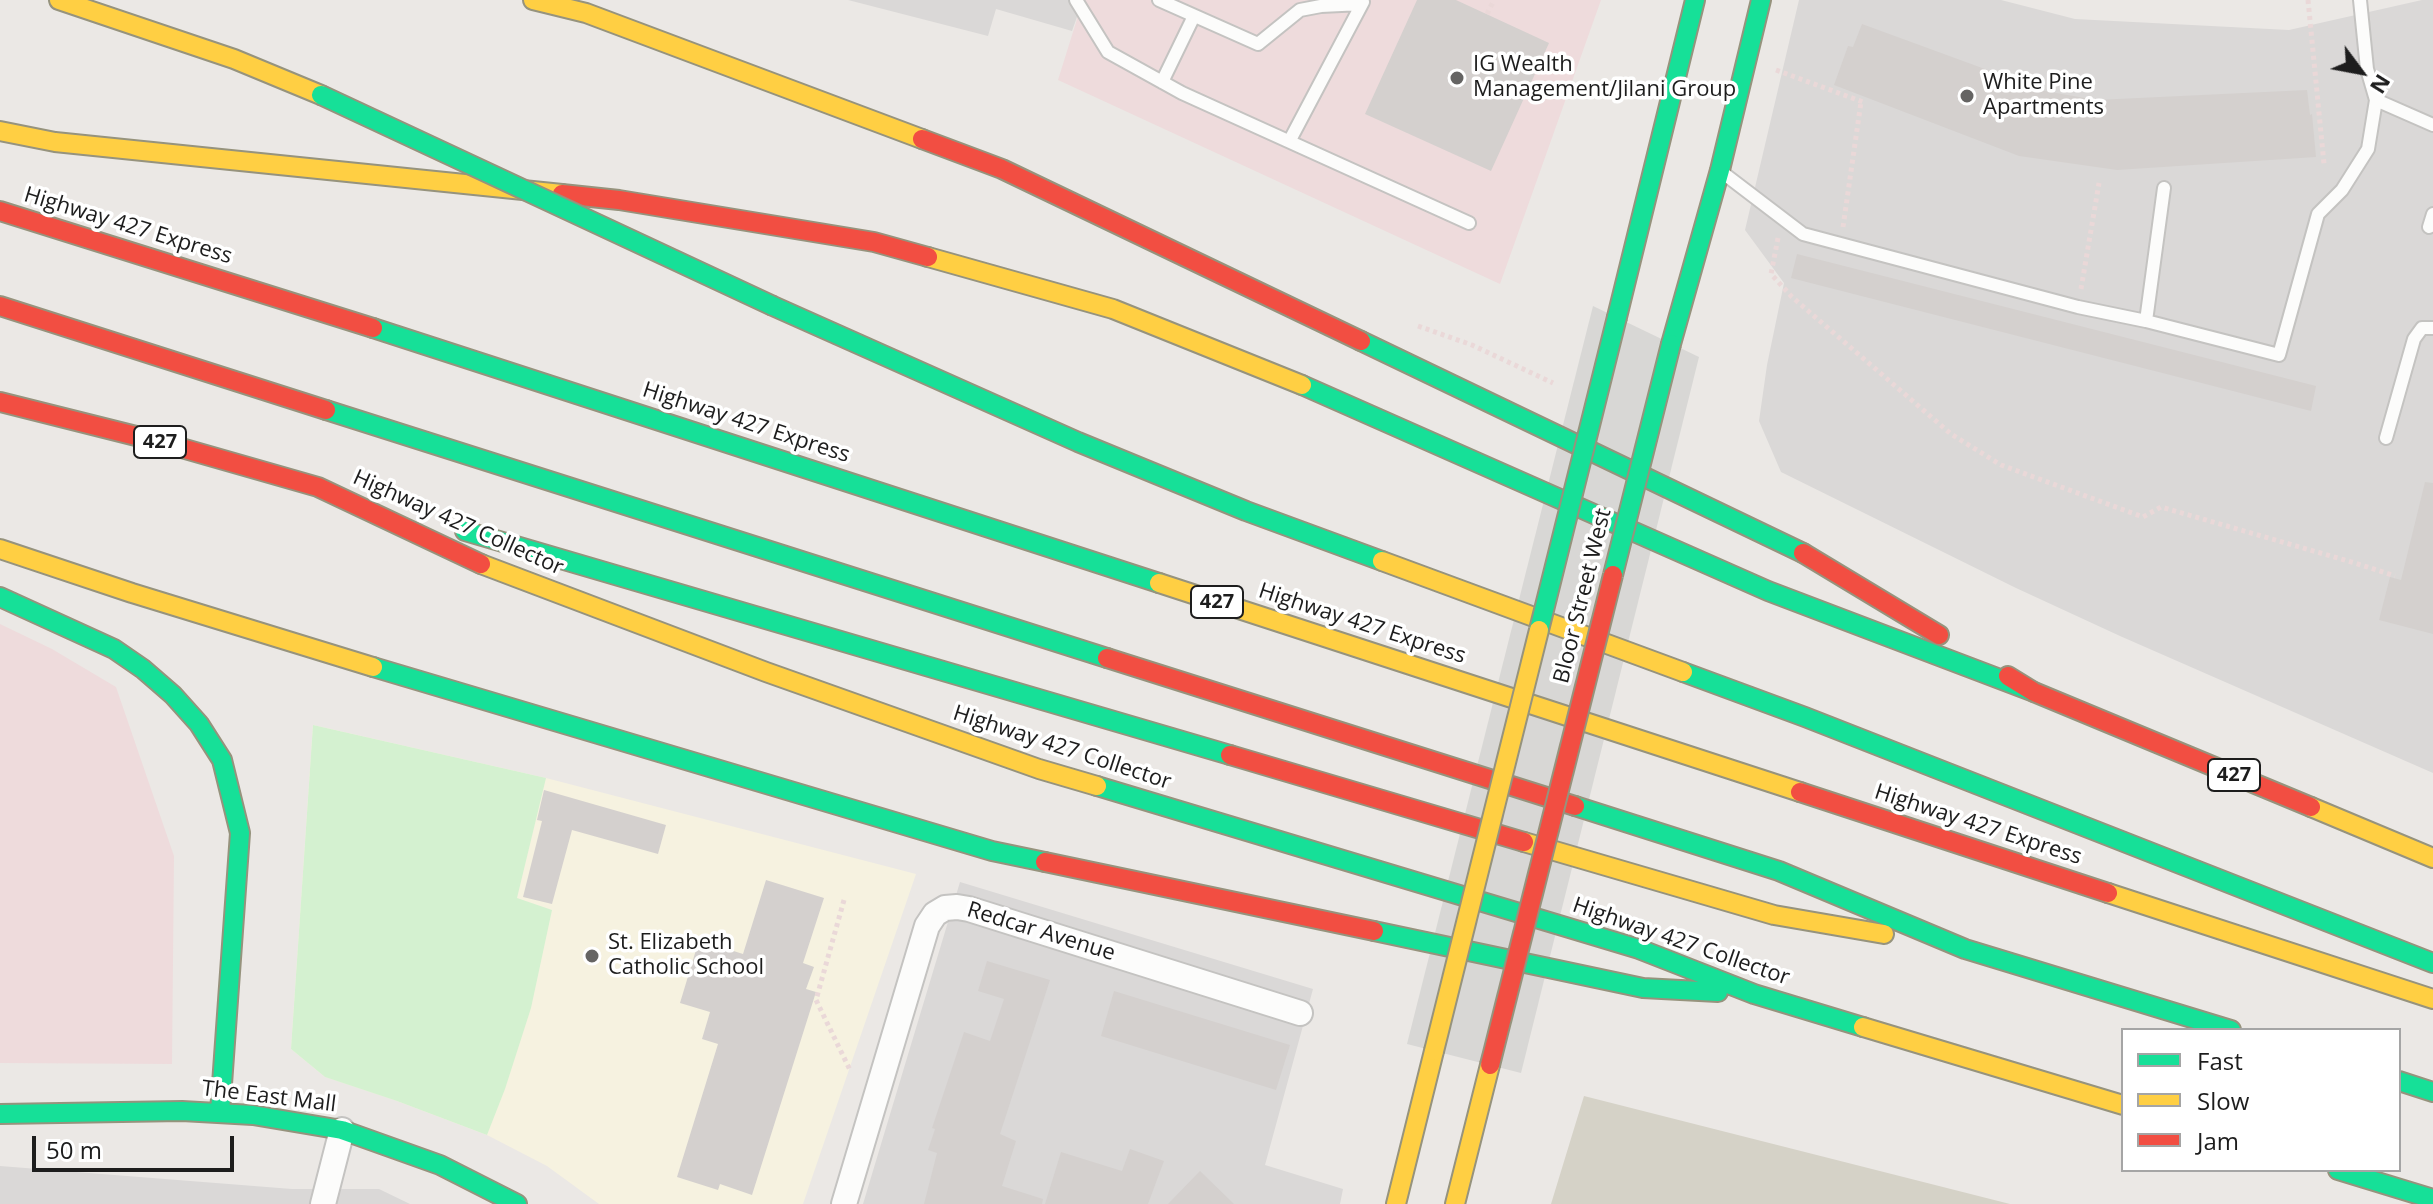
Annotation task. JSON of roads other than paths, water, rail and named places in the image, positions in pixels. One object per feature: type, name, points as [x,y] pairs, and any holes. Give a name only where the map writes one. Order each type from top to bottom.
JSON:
[{"type":"main road","points":[[59,0],[234,59],[321,95],[773,306],[1078,442],[1246,511],[1805,717],[2433,963]]},
{"type":"main road","name":"427","points":[[533,0],[586,13],[1002,169],[1797,549],[2034,692],[2433,858]]},
{"type":"main road","name":"Bloor Street West","points":[[1396,1204],[1695,0]]},
{"type":"main road","name":"Bloor Street West","points":[[1455,1204],[1671,344],[1720,170],[1761,0]]},
{"type":"main road","points":[[0,131],[55,142],[619,200],[874,242],[904,250],[1113,309],[1299,384],[1768,591],[2034,692]]},
{"type":"main road","name":"Highway 427 Express","points":[[0,211],[484,363],[2433,999]]},
{"type":"main road","points":[[0,306],[1779,871],[1965,949],[2224,1028]]},
{"type":"main road","name":"Highway 427 Collector","points":[[0,402],[164,443],[318,487],[495,570],[766,672],[1025,764],[1639,949],[1754,994],[2121,1104]]},
{"type":"main road","points":[[318,487],[1774,915],[1965,949]]},
{"type":"main road","points":[[0,549],[396,675],[992,851],[1643,988],[1754,994]]},
{"type":"main road","points":[[0,597],[114,649],[143,669],[190,714],[222,760],[240,833],[220,1112]]},
{"type":"main road","points":[[2401,1082],[2433,1092]]},
{"type":"main road","name":"The East Mall","points":[[0,1114],[220,1112],[342,1130],[440,1165],[517,1204]]},
{"type":"main road","points":[[2345,1172],[2433,1199]]},
{"type":"street","name":"Redcar Avenue","points":[[844,1204],[927,926],[935,914],[945,908],[969,909],[1300,1013]]},
{"type":"street","points":[[323,1204],[342,1130]]},
{"type":"lane","points":[[1076,0],[1108,52],[1182,93],[1469,223]]},
{"type":"lane","points":[[1159,0],[1258,44],[1300,10],[1363,2]]},
{"type":"lane","points":[[1720,170],[1803,234],[2078,307],[2279,355],[2318,214],[2342,190],[2368,149],[2376,100],[2367,69],[2360,0]]},
{"type":"lane","points":[[1290,140],[1363,2]]},
{"type":"lane","points":[[1162,82],[1194,16]]},
{"type":"lane","points":[[2376,100],[2433,125]]},
{"type":"lane","points":[[2146,321],[2164,188]]},
{"type":"lane","points":[[2429,227],[2433,214]]},
{"type":"lane","points":[[2386,438],[2414,339],[2422,328],[2433,328]]},
{"type":"place","name":"IG Wealth Management/Jilani Group","points":[[1457,78]]},
{"type":"place","name":"White Pine Apartments","points":[[1967,96]]},
{"type":"place","name":"St. Elizabeth Catholic School","points":[[592,956]]}]
